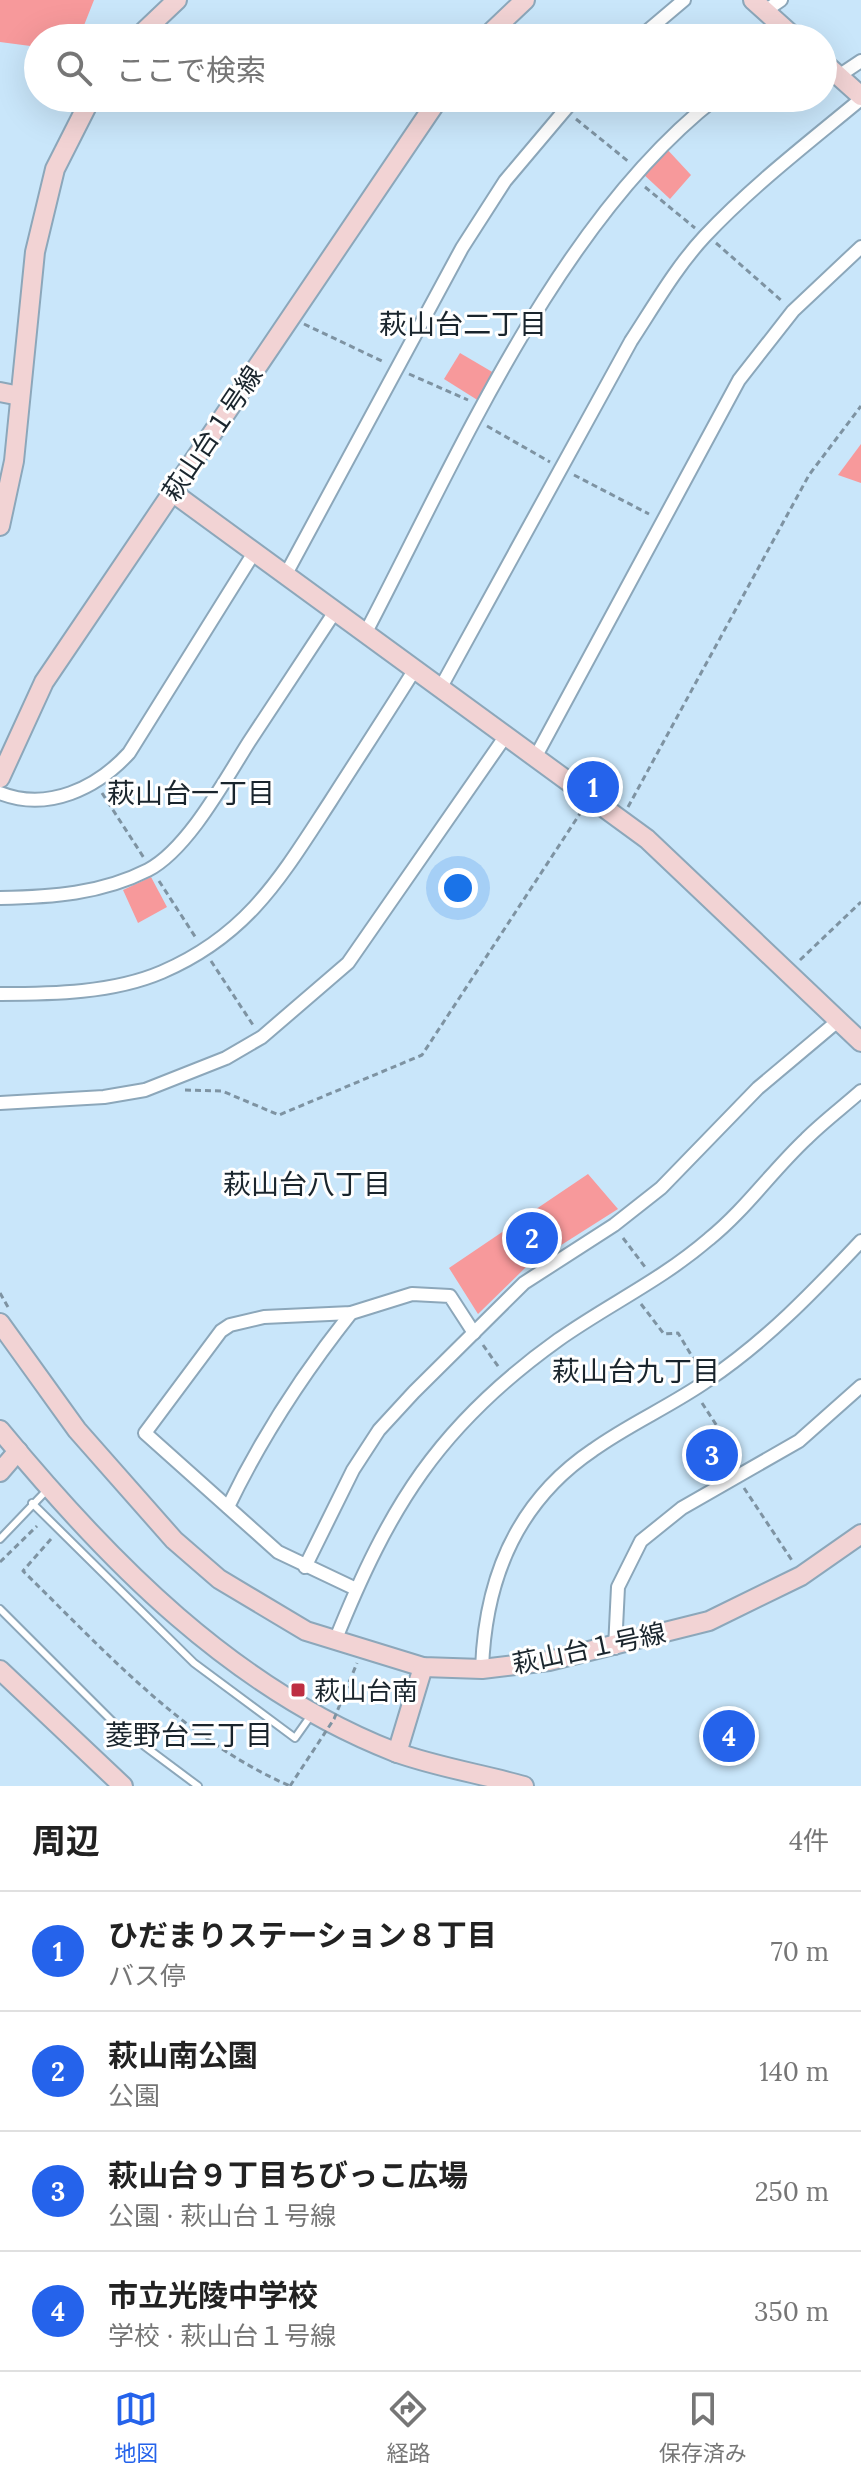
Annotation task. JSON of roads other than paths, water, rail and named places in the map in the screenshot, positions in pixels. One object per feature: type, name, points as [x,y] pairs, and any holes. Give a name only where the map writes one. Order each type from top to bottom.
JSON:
[{"type":"street","points":[[152,24],[177,0]]},
{"type":"street","points":[[500,24],[525,0]]},
{"type":"street","points":[[656,24],[684,0]]},
{"type":"street","points":[[766,4],[782,24]]},
{"type":"street","points":[[840,75],[861,61]]},
{"type":"street","points":[[441,687],[631,341],[706,235],[758,185],[861,98],[837,73]]},
{"type":"street","points":[[0,526],[14,461],[35,252],[55,169],[84,112]]},
{"type":"street","name":"萩山台１号線","points":[[0,778],[44,682],[430,112]]},
{"type":"street","points":[[286,574],[462,248],[505,181],[562,112]]},
{"type":"street","points":[[366,632],[483,407],[565,265],[636,173],[701,112]]},
{"type":"street","points":[[536,756],[739,380],[793,311],[861,247]]},
{"type":"street","points":[[0,392],[20,396]]},
{"type":"street","points":[[172,492],[647,839],[853,1030],[758,1088],[661,1188],[614,1225],[538,1271],[474,1333],[379,1430],[336,1500],[305,1567]]},
{"type":"street","points":[[0,793],[13,798],[48,799],[96,784],[129,753],[255,551]]},
{"type":"street","points":[[0,898],[57,897],[98,889],[151,868],[176,845],[207,807],[336,610]]},
{"type":"street","points":[[0,994],[43,994],[121,983],[160,972],[204,950],[245,919],[275,887],[415,669]]},
{"type":"street","points":[[0,1103],[104,1097],[145,1090],[226,1058],[262,1037],[348,963],[507,734]]},
{"type":"street","points":[[335,1641],[386,1525],[412,1483],[460,1422],[507,1378],[561,1338],[655,1282],[712,1238],[805,1139],[861,1091]]},
{"type":"street","points":[[482,1669],[483,1624],[491,1587],[509,1544],[534,1505],[558,1478],[592,1450],[707,1381],[769,1334],[861,1241]]},
{"type":"street","points":[[356,1589],[278,1552],[145,1433],[221,1331],[245,1319],[351,1313],[412,1294],[450,1296],[474,1333]]},
{"type":"street","points":[[228,1507],[254,1453],[291,1391],[351,1313]]},
{"type":"street","name":"萩山台１号線","points":[[0,1323],[77,1430],[174,1540],[219,1579],[271,1612],[335,1641],[423,1667],[482,1669],[549,1661],[615,1648],[722,1616],[801,1576],[861,1534]]},
{"type":"street","points":[[615,1648],[618,1587],[641,1541],[682,1508],[743,1476],[799,1441],[861,1386]]},
{"type":"street","points":[[0,1430],[49,1488],[133,1575],[221,1654],[273,1692],[312,1714],[397,1753],[524,1786]]},
{"type":"street","points":[[0,1472],[18,1451]]},
{"type":"street","points":[[397,1753],[423,1667]]},
{"type":"street","points":[[0,1670],[123,1786]]},
{"type":"lane","points":[[0,1539],[49,1488]]},
{"type":"lane","points":[[32,1503],[194,1663],[295,1738],[312,1714]]},
{"type":"lane","points":[[0,1609],[115,1724],[198,1786]]},
{"type":"place","name":"ひだまりステーション８丁目","points":[[593,787]]},
{"type":"place","name":"萩山南公園","points":[[532,1238]]},
{"type":"place","name":"萩山台９丁目ちびっこ広場","points":[[712,1455]]},
{"type":"place","name":"萩山台南","points":[[298,1690]]},
{"type":"place","name":"市立光陵中学校","points":[[729,1736]]},
{"type":"district","name":"萩山台二丁目","points":[[463,324]]},
{"type":"district","name":"萩山台一丁目","points":[[191,793]]},
{"type":"district","name":"萩山台八丁目","points":[[307,1184]]},
{"type":"district","name":"萩山台九丁目","points":[[636,1371]]},
{"type":"district","name":"菱野台三丁目","points":[[189,1735]]}]
